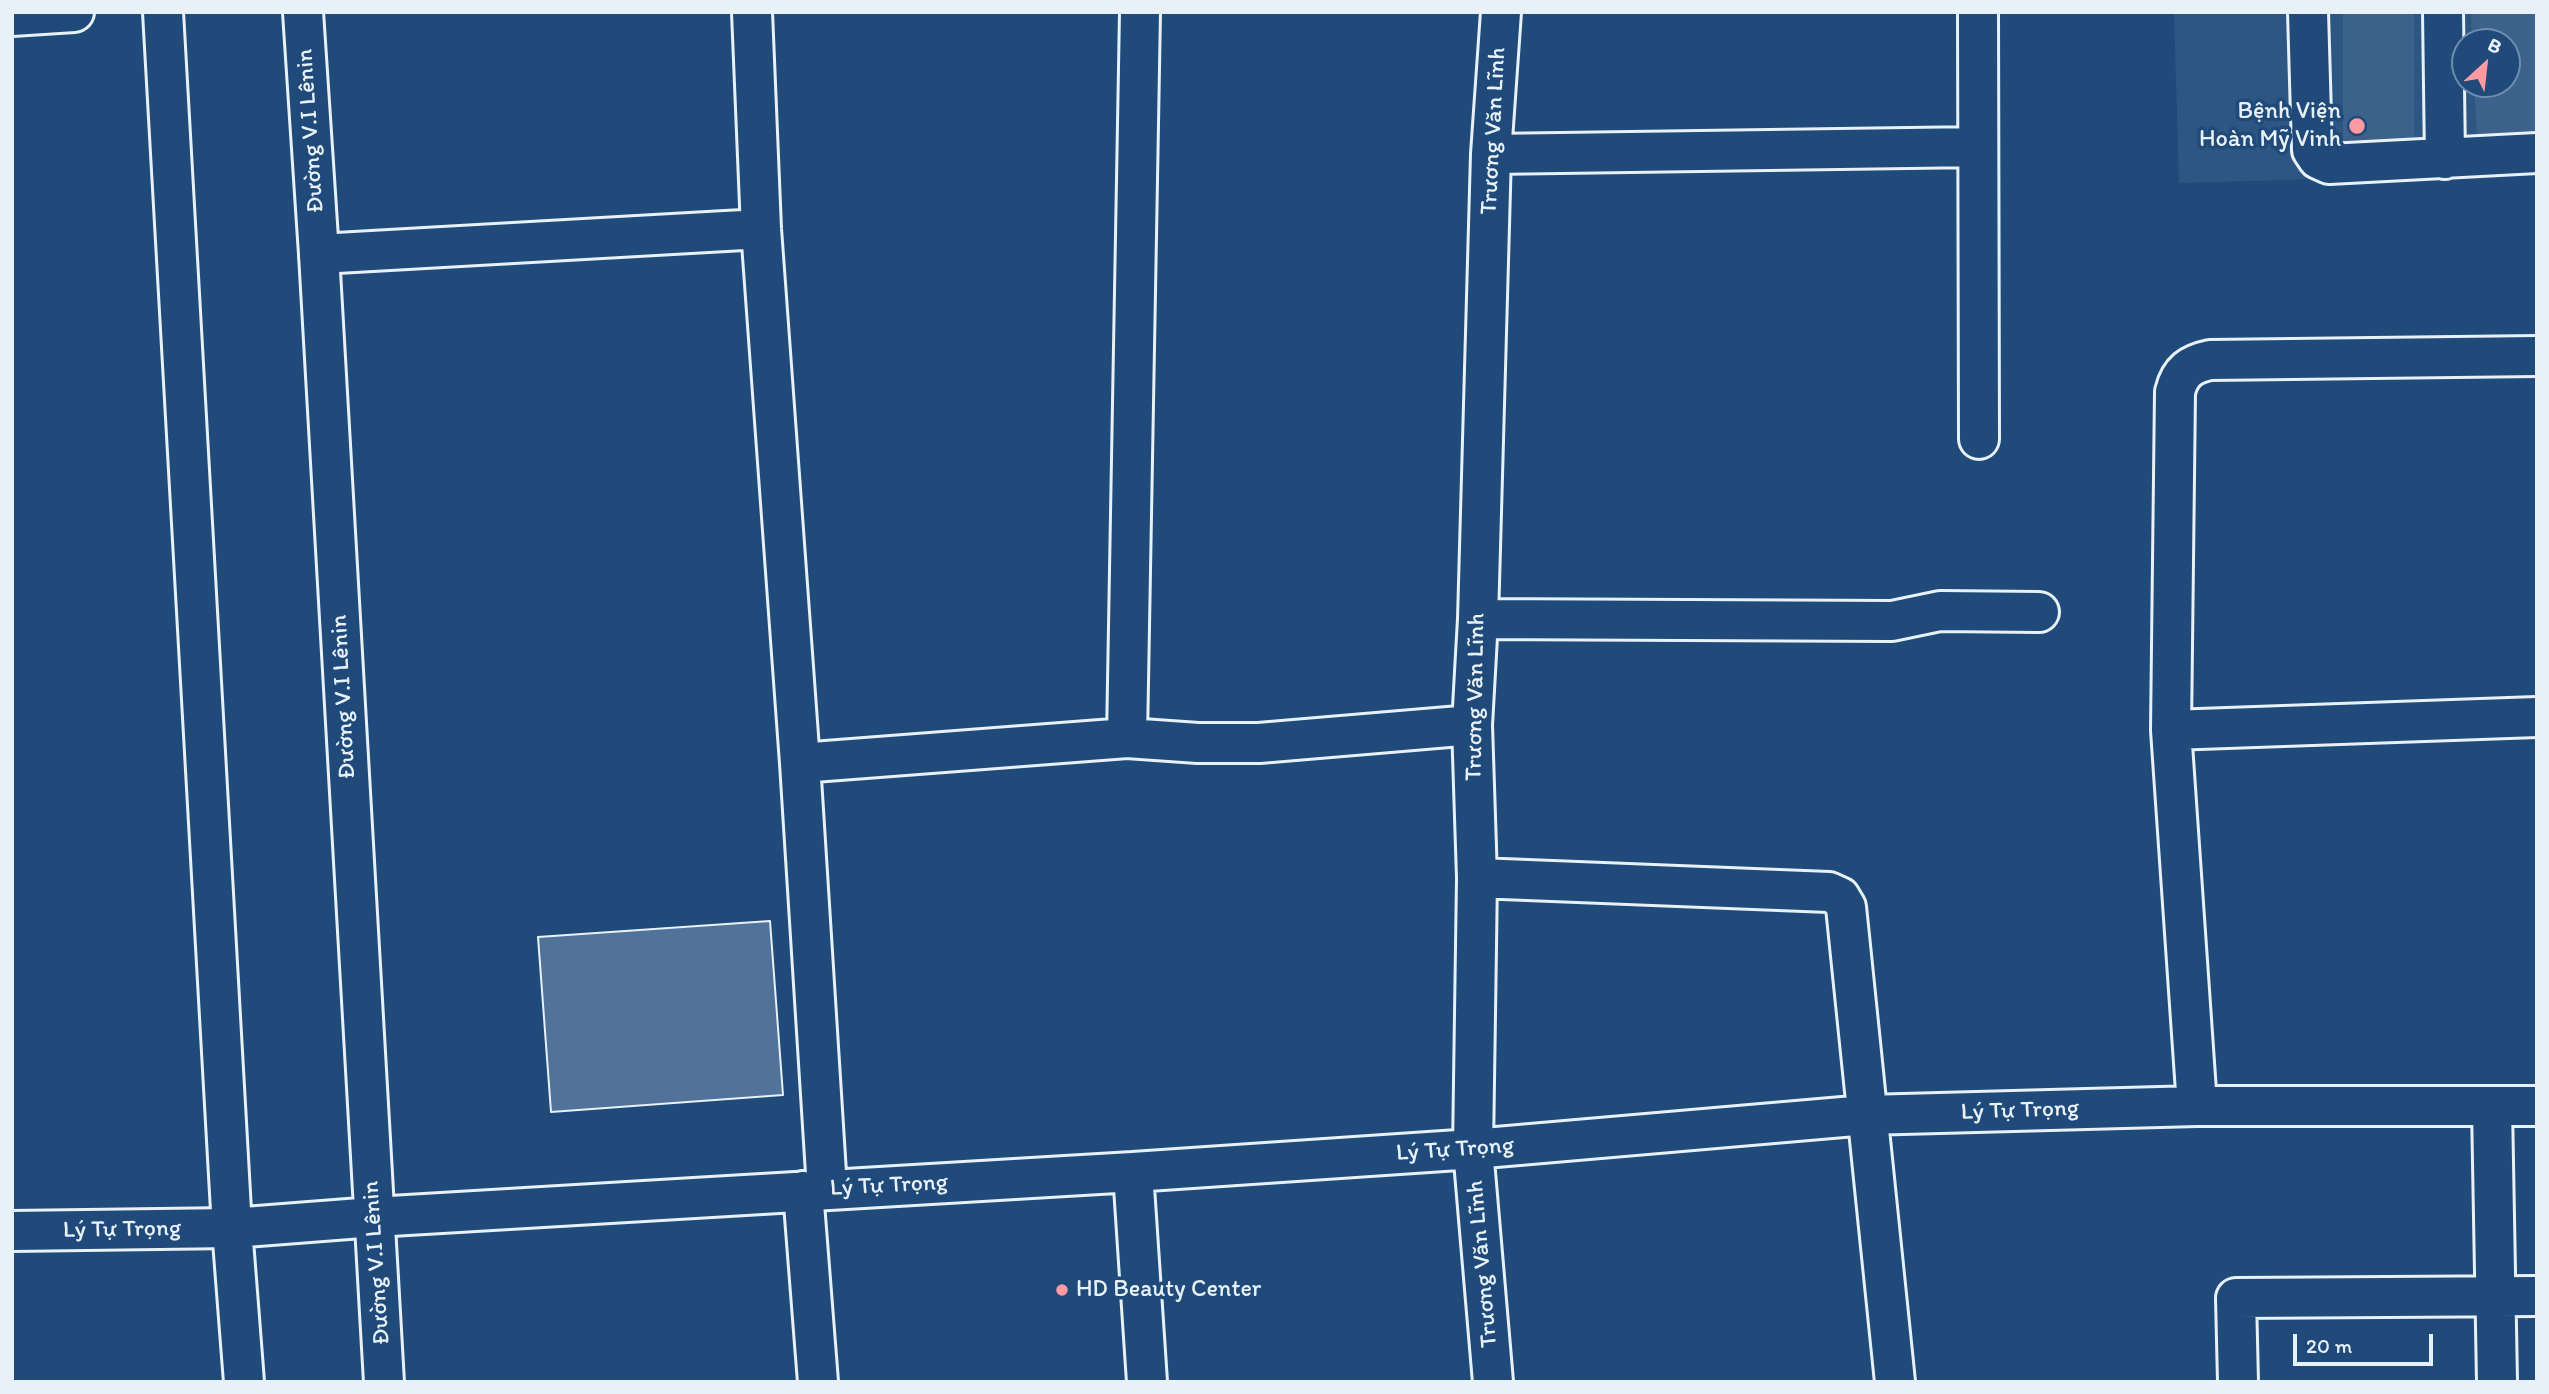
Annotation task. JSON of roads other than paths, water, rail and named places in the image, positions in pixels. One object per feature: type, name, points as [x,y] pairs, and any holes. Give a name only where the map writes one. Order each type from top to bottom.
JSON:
[{"type":"street","points":[[12,16],[74,12]]},
{"type":"street","points":[[163,12],[232,1228],[244,1382]]},
{"type":"street","name":"Đường V.I Lênin","points":[[303,12],[384,1382]]},
{"type":"street","points":[[752,12],[761,229],[800,763],[815,1190],[818,1382]]},
{"type":"street","points":[[1127,738],[1140,12]]},
{"type":"street","name":"Trương Văn Lĩnh","points":[[1493,1382],[1473,1149],[1477,878],[1472,725],[1478,619],[1492,154],[1501,12]]},
{"type":"street","points":[[1978,12],[1979,439]]},
{"type":"street","points":[[2308,12],[2312,150],[2318,159],[2329,164],[2537,153]]},
{"type":"street","points":[[2443,12],[2445,159]]},
{"type":"street","points":[[1492,154],[1978,147]]},
{"type":"street","points":[[319,254],[761,229]]},
{"type":"street","points":[[2197,1106],[2171,730],[2175,392],[2178,380],[2185,370],[2196,363],[2210,360],[2537,356]]},
{"type":"street","points":[[1478,619],[1892,621],[1940,611],[2039,612]]},
{"type":"street","points":[[2171,730],[2537,717]]},
{"type":"street","points":[[800,763],[1127,738],[1198,743],[1259,743],[1472,725]]},
{"type":"street","points":[[1477,878],[1829,892],[1840,897],[1846,907],[1895,1382]]},
{"type":"street","name":"Lý Tự Trọng","points":[[12,1231],[232,1228],[374,1217],[1133,1172],[1473,1149],[1866,1115],[2197,1106],[2537,1106]]},
{"type":"street","points":[[2492,1107],[2497,1382]]},
{"type":"street","points":[[1133,1172],[1147,1382]]},
{"type":"street","points":[[2238,1382],[2236,1298],[2537,1296]]},
{"type":"place","name":"Bệnh Viện Hoàn Mỹ Vinh","points":[[2357,126]]},
{"type":"place","name":"HD Beauty Center","points":[[1062,1290]]}]
